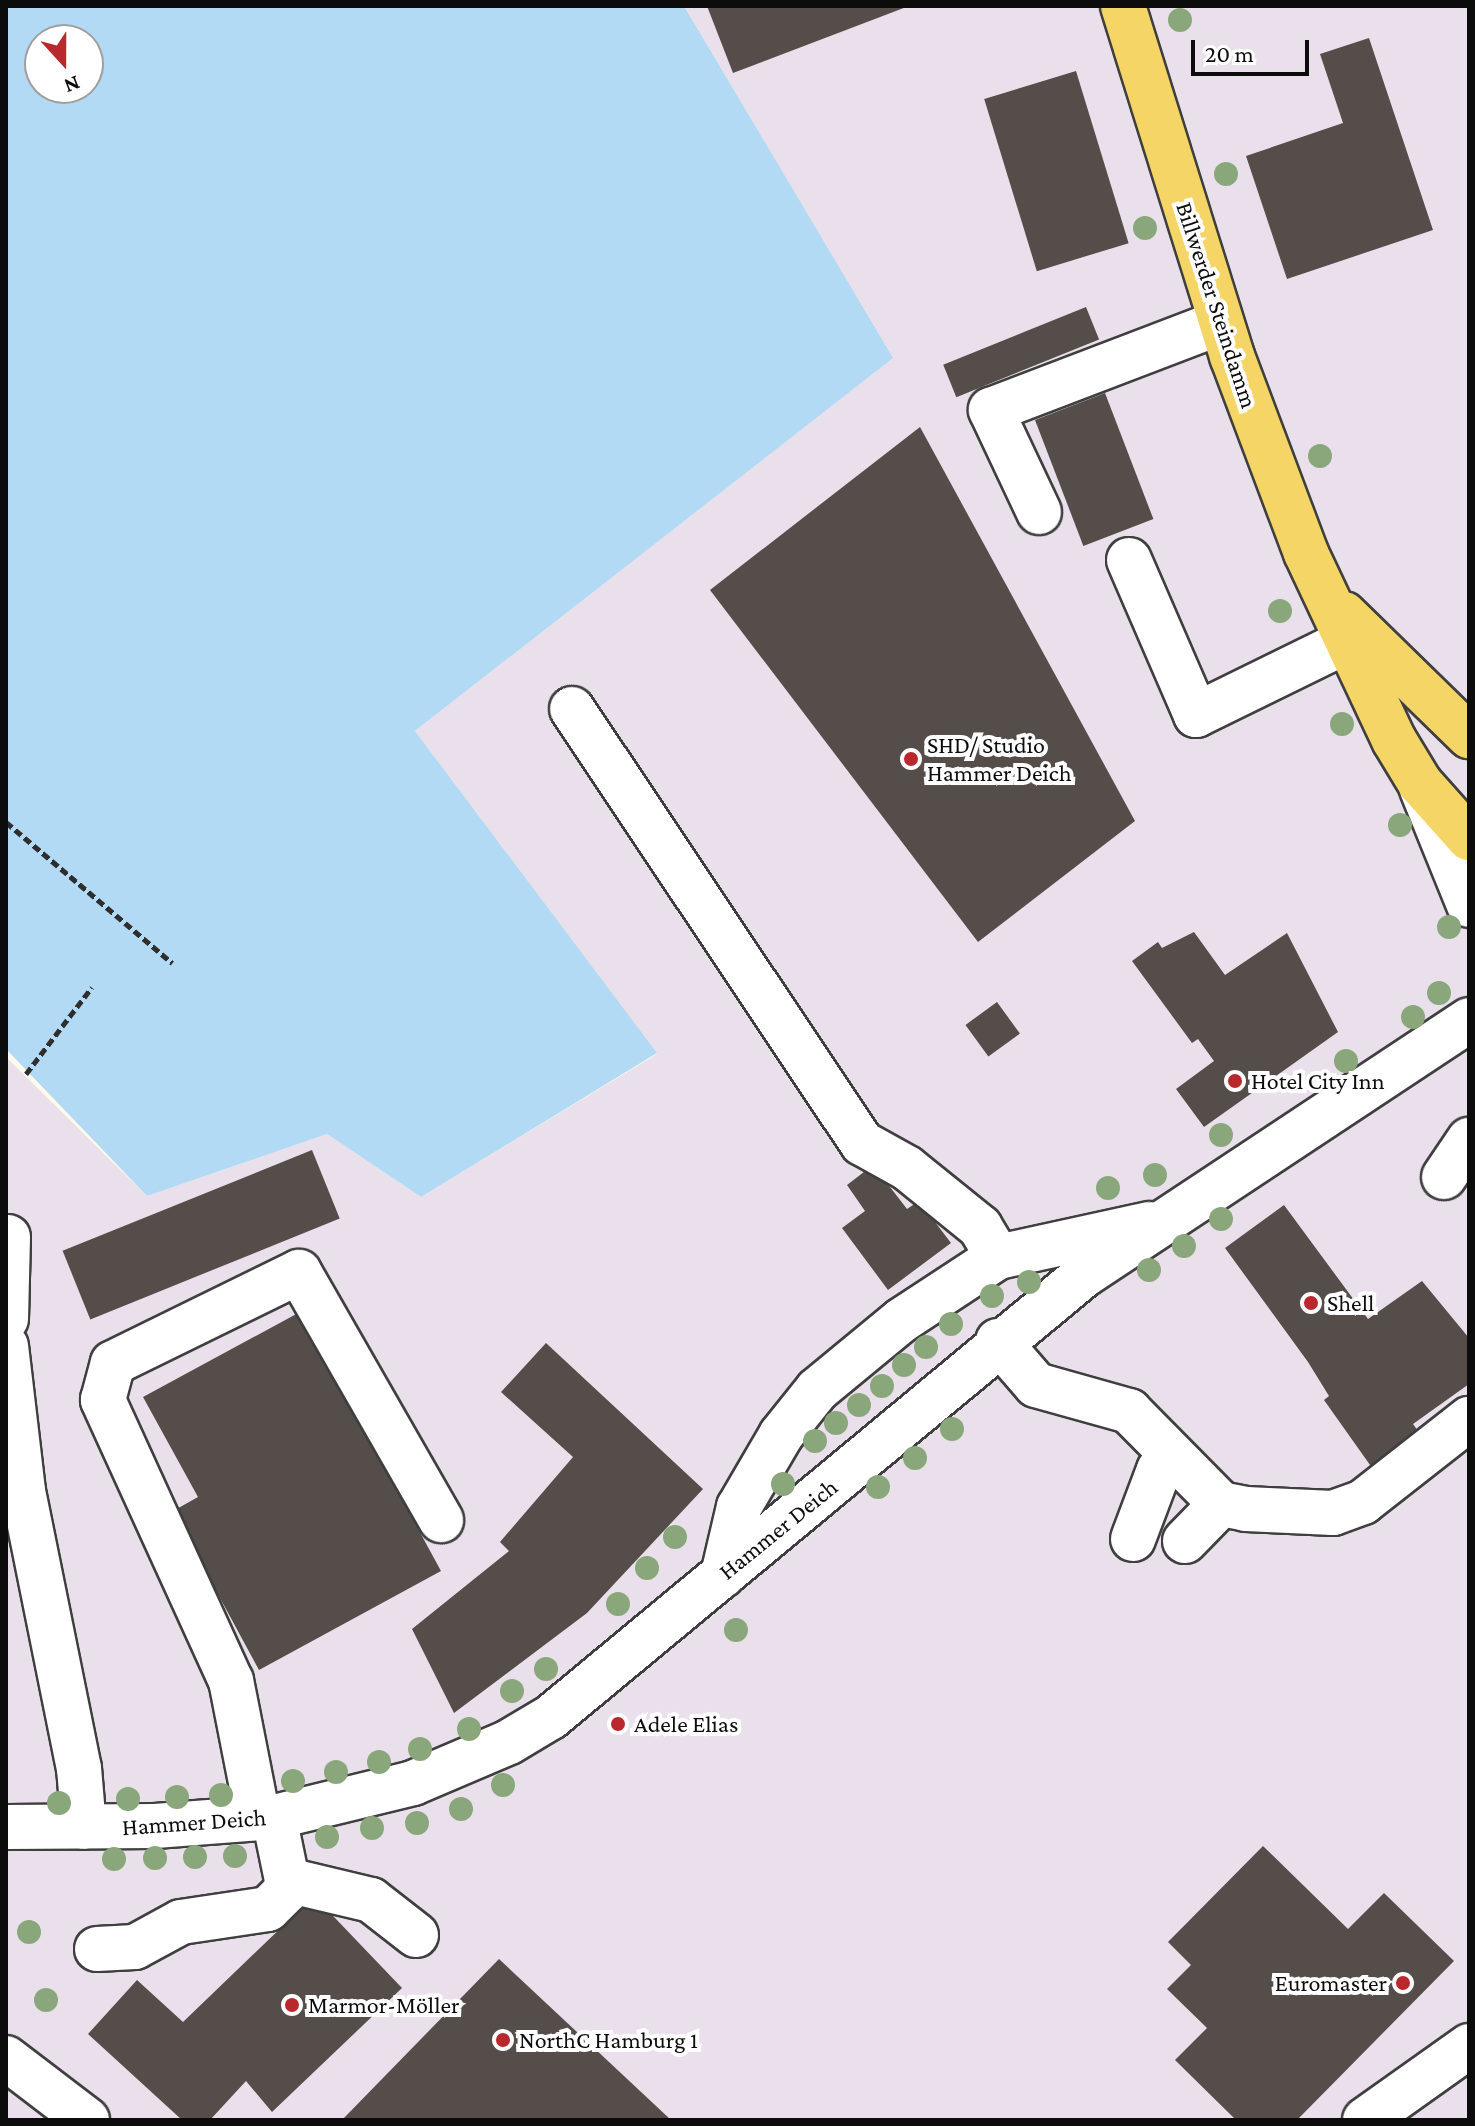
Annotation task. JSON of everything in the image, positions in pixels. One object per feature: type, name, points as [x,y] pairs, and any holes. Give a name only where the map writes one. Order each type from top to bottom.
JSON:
[{"type":"main road","name":"Billwerder Steindamm","points":[[1123,6],[1221,322],[1269,462],[1347,641],[1420,783],[1469,838]]},
{"type":"main road","name":"Billwerder Steindamm","points":[[1328,598],[1469,736]]},
{"type":"street","points":[[1039,512],[991,410],[1221,322]]},
{"type":"street","points":[[1129,560],[1196,715],[1347,641]]},
{"type":"street","points":[[572,709],[862,1143],[907,1168],[980,1227],[998,1257]]},
{"type":"street","points":[[1420,783],[1469,905]]},
{"type":"street","name":"Hammer Deich","points":[[6,1827],[84,1827],[266,1817],[413,1783],[509,1742],[551,1717],[998,1341],[1155,1223],[1469,1020]]},
{"type":"street","points":[[1444,1177],[1469,1140]]},
{"type":"street","points":[[723,1575],[739,1507],[758,1467],[817,1390],[934,1297],[998,1257],[1155,1223]]},
{"type":"street","points":[[6,1319],[8,1237]]},
{"type":"street","points":[[97,1949],[135,1947],[181,1922],[268,1909],[286,1891],[287,1880],[266,1817],[231,1681],[103,1400],[113,1363],[299,1272],[441,1520]]},
{"type":"street","points":[[998,1341],[1036,1385],[1129,1411],[1221,1504],[1333,1513],[1363,1502],[1469,1419]]},
{"type":"street","points":[[6,1346],[23,1491],[79,1768],[84,1827]]},
{"type":"street","points":[[1133,1539],[1159,1470],[1173,1458]]},
{"type":"street","points":[[1185,1541],[1221,1504]]},
{"type":"street","points":[[287,1880],[371,1900],[416,1935]]},
{"type":"street","points":[[1365,2120],[1469,2046]]},
{"type":"street","points":[[6,2058],[87,2120]]},
{"type":"path","points":[[6,822],[172,963]]},
{"type":"path","points":[[26,1074],[92,987]]},
{"type":"shaded area","points":[[684,6],[1469,6],[1469,2120],[6,2120],[6,1057],[147,1196],[327,1134],[421,1197],[657,1054],[415,731],[892,358]]},
{"type":"water","points":[[6,6],[684,6],[893,358],[415,731],[657,1053],[421,1197],[327,1134],[147,1196],[6,1049]]},
{"type":"building","points":[[707,6],[909,6],[733,73]]},
{"type":"building","points":[[1369,38],[1433,230],[1287,279],[1246,156],[1343,123],[1320,54]]},
{"type":"building","points":[[1076,71],[1129,243],[1037,271],[984,99]]},
{"type":"building","points":[[1086,307],[1099,339],[956,397],[943,365]]},
{"type":"building","points":[[1105,393],[1153,519],[1083,546],[1035,420]]},
{"type":"building","points":[[920,427],[1135,821],[978,942],[710,590]]},
{"type":"building","points":[[1194,932],[1225,975],[1287,933],[1338,1032],[1204,1127],[1176,1089],[1214,1061],[1198,1039],[1192,1043],[1132,961],[1158,942],[1162,948]]},
{"type":"building","points":[[997,1002],[1020,1034],[988,1056],[965,1025]]},
{"type":"building","points":[[312,1150],[340,1219],[90,1319],[63,1251]]},
{"type":"building","points":[[873,1165],[907,1209],[919,1201],[951,1243],[888,1290],[842,1228],[865,1211],[847,1185]]},
{"type":"building","points":[[1284,1205],[1368,1319],[1422,1281],[1469,1338],[1469,1384],[1413,1424],[1423,1438],[1375,1472],[1324,1400],[1329,1396],[1308,1362],[1225,1248]]},
{"type":"building","points":[[300,1312],[441,1571],[259,1670],[173,1511],[198,1497],[143,1397]]},
{"type":"building","points":[[546,1343],[703,1489],[587,1613],[454,1713],[412,1629],[509,1551],[500,1542],[573,1457],[501,1392]]},
{"type":"building","points":[[1263,1846],[1348,1929],[1384,1893],[1454,1961],[1297,2120],[1236,2120],[1175,2060],[1207,2028],[1167,1989],[1191,1965],[1168,1942]]},
{"type":"building","name":"Marmor-Möller","points":[[314,1896],[402,1988],[272,2112],[246,2081],[210,2120],[182,2120],[88,2034],[137,1980],[183,2022]]},
{"type":"building","name":"NorthC Hamburg 1","points":[[499,1959],[671,2120],[342,2120]]},
{"type":"place","name":"SHD/ Studio Hammer Deich","points":[[911,759]]},
{"type":"place","name":"Hotel City Inn","points":[[1235,1081]]},
{"type":"place","name":"Shell","points":[[1311,1303]]},
{"type":"place","name":"Adele Elias","points":[[618,1724]]},
{"type":"place","name":"Euromaster","points":[[1403,1983]]},
{"type":"place","name":"Marmor-Möller","points":[[292,2005]]},
{"type":"place","name":"NorthC Hamburg 1","points":[[503,2040]]}]
